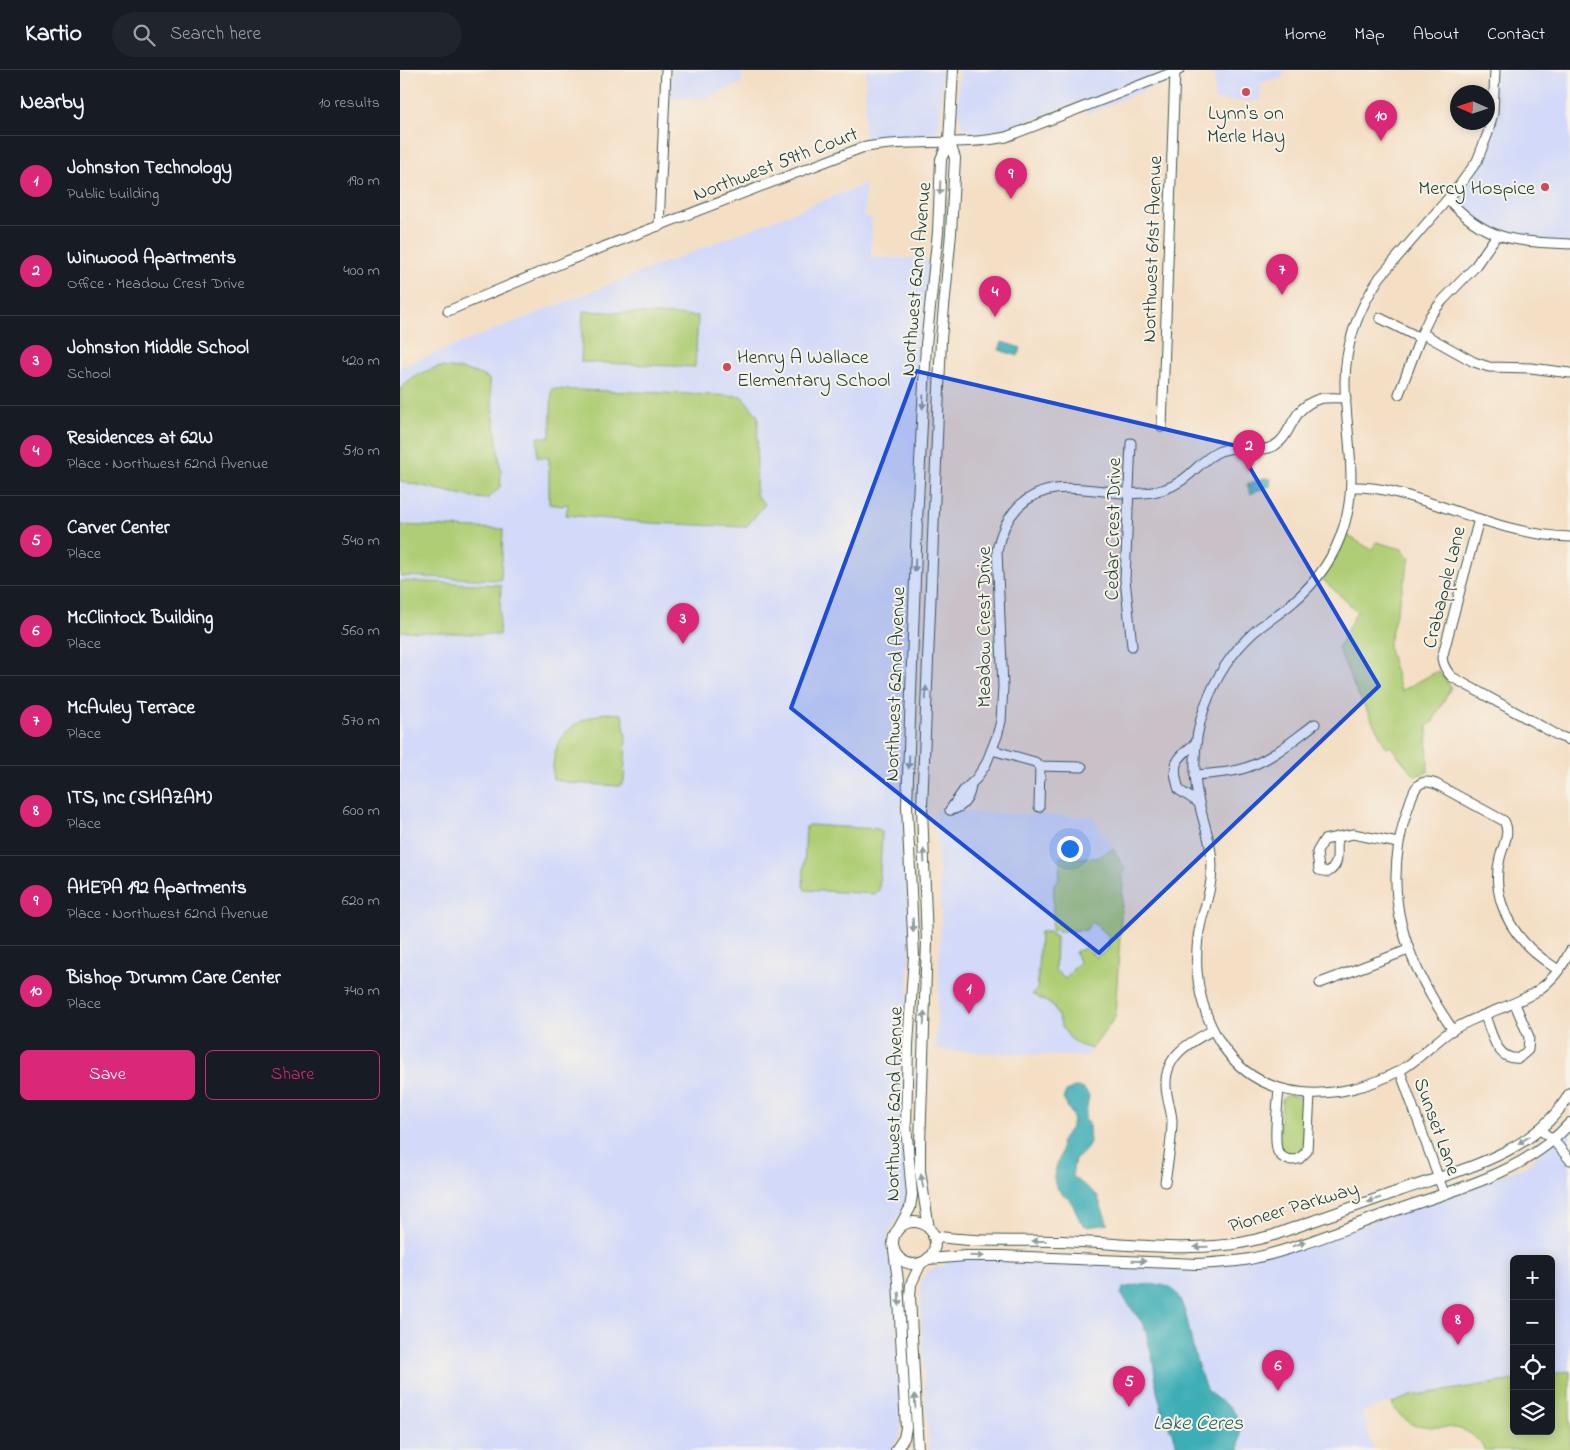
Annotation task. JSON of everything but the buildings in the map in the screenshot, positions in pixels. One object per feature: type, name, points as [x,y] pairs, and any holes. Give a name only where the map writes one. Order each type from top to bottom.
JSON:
[{"type":"street","points":[[659,226],[666,70]]},
{"type":"street","name":"Northwest 62nd Avenue","points":[[899,1228],[910,1208],[912,1195],[906,1126],[908,1045],[914,956],[907,806],[917,521],[926,345],[938,232],[941,159],[949,141],[953,70]]},
{"type":"street","name":"Northwest 59th Court","points":[[448,311],[567,261],[861,148],[874,145],[985,141],[1006,137],[1176,70]]},
{"type":"street","name":"Northwest 61st Avenue","points":[[1162,427],[1176,70]]},
{"type":"street","points":[[1495,70],[1492,113],[1483,147],[1469,174],[1380,277],[1365,301],[1354,328],[1349,346],[1345,380],[1352,487],[1344,525],[1332,554],[1304,592],[1251,635],[1229,660],[1211,692],[1200,725],[1196,743],[1195,775],[1199,803],[1209,837],[1212,866],[1209,894],[1198,939],[1197,972],[1203,1005],[1214,1030],[1232,1059],[1243,1070],[1264,1083],[1279,1089],[1310,1094],[1348,1089],[1400,1071],[1453,1030],[1526,999],[1558,970],[1570,951]]},
{"type":"street","name":"Northwest 62nd Avenue","points":[[931,1232],[920,1171],[927,942],[922,808],[940,338],[951,233],[956,158],[949,141]]},
{"type":"street","points":[[1448,199],[1462,215],[1480,228],[1510,240],[1570,244]]},
{"type":"street","points":[[1399,394],[1421,335],[1438,306],[1474,268],[1497,235]]},
{"type":"street","points":[[1380,318],[1421,335],[1474,362],[1489,367],[1531,368],[1570,374]]},
{"type":"street","name":"Meadow Crest Drive","points":[[971,785],[986,764],[999,728],[1003,704],[997,559],[999,541],[1007,520],[1022,503],[1031,496],[1052,488],[1074,488],[1129,494],[1154,492],[1169,488],[1183,480],[1208,458],[1219,452],[1236,448],[1269,448],[1280,442],[1297,414],[1307,405],[1319,399],[1346,398]]},
{"type":"street","name":"Cedar Crest Drive","points":[[1131,443],[1126,579],[1132,646]]},
{"type":"street","points":[[1352,487],[1393,491],[1479,519],[1532,533],[1570,538]]},
{"type":"street","name":"Crabapple Lane","points":[[1479,519],[1442,658],[1443,664],[1452,677],[1558,736],[1570,740]]},
{"type":"street","points":[[1195,775],[1228,772],[1257,763],[1315,724]]},
{"type":"street","points":[[1196,743],[1179,756],[1174,772],[1179,790],[1199,803]]},
{"type":"street","points":[[992,750],[1035,762],[1040,766],[1082,767]]},
{"type":"street","points":[[1039,807],[1040,766]]},
{"type":"street","points":[[1453,1030],[1434,1003],[1419,975],[1408,950],[1398,910],[1396,887],[1398,843],[1415,788],[1421,783],[1430,782],[1436,784],[1504,821],[1508,833],[1498,870],[1499,890],[1503,908],[1513,928],[1526,945],[1558,970]]},
{"type":"street","points":[[1338,837],[1353,834],[1398,843]]},
{"type":"street","points":[[1320,984],[1408,950]]},
{"type":"street","points":[[1485,1016],[1499,1051],[1508,1058],[1519,1058],[1528,1050],[1529,1037],[1515,1004]]},
{"type":"street","points":[[1165,1182],[1172,1121],[1166,1084],[1169,1068],[1173,1059],[1185,1046],[1214,1030]]},
{"type":"street","name":"Sunset Lane","points":[[1400,1071],[1444,1193]]},
{"type":"street","points":[[1279,1089],[1276,1145],[1281,1156],[1286,1160],[1299,1159],[1307,1151],[1310,1094]]},
{"type":"street","name":"Pioneer Parkway","points":[[931,1232],[966,1241],[1062,1241],[1200,1247],[1227,1245],[1274,1235],[1504,1152],[1539,1129],[1556,1113],[1570,1093]]},
{"type":"street","name":"Pioneer Parkway","points":[[924,1261],[966,1256],[1197,1264],[1224,1263],[1250,1259],[1444,1193],[1509,1168],[1534,1154],[1553,1140],[1570,1123]]},
{"type":"street","points":[[1539,1129],[1553,1140],[1570,1160]]},
{"type":"street","points":[[896,1450],[904,1438],[906,1428],[898,1281],[893,1242],[899,1228],[906,1223],[914,1222],[922,1224],[931,1232],[935,1244],[933,1252],[924,1261],[911,1284],[910,1297],[918,1450]]},
{"type":"street","points":[[894,1250],[898,1258],[905,1262],[913,1264],[924,1261]]},
{"type":"highlighted area","points":[[916,371],[1237,446],[1379,686],[1099,953],[791,708]]},
{"type":"shaded area","points":[[671,70],[742,70],[742,83],[704,99],[669,98]]},
{"type":"shaded area","points":[[863,70],[942,70],[939,127],[934,135],[927,138],[864,144],[866,71]]},
{"type":"shaded area","points":[[959,70],[1194,70],[1087,114],[1081,101],[1020,124],[1020,127],[1013,130],[978,137],[962,126],[958,111]]},
{"type":"shaded area","points":[[1215,70],[1284,70],[1283,78],[1261,82],[1260,102],[1214,100]]},
{"type":"shaded area","points":[[1495,70],[1570,70],[1570,244],[1497,235],[1448,199],[1483,147],[1486,130],[1495,130],[1495,85],[1493,85]]},
{"type":"shaded area","points":[[865,184],[865,217],[872,218],[871,257],[926,259],[934,268],[907,806],[912,881],[903,1138],[907,1191],[906,1206],[890,1230],[887,1239],[887,1248],[892,1266],[897,1338],[901,1429],[899,1437],[891,1450],[400,1450],[400,367]]},
{"type":"shaded area","points":[[936,811],[1093,817],[1124,867],[1115,1017],[1086,1057],[936,1050],[941,915]]},
{"type":"shaded area","points":[[1570,1126],[1570,1371],[1555,1373],[1555,1255],[1510,1255],[1510,1381],[1411,1396],[1362,1412],[1374,1450],[929,1450],[920,1287],[922,1279],[928,1272],[934,1268],[946,1266],[945,1258],[1224,1263],[1353,1229],[1525,1167]]},
{"type":"green space","points":[[583,311],[698,316],[695,367],[581,362]]},
{"type":"green space","points":[[441,367],[472,372],[489,379],[501,473],[500,487],[488,499],[400,481],[400,389],[419,375]]},
{"type":"green space","points":[[552,389],[742,396],[758,416],[756,495],[765,504],[746,527],[651,523],[566,515],[568,504],[563,506],[549,504],[549,458],[537,457],[538,437],[550,437]]},
{"type":"green space","points":[[400,525],[503,529],[501,580],[400,576]]},
{"type":"green space","points":[[1345,534],[1372,550],[1376,542],[1402,549],[1410,558],[1388,646],[1401,691],[1438,671],[1451,687],[1432,723],[1427,725],[1428,772],[1415,776],[1390,746],[1386,747],[1355,688],[1338,648],[1357,611],[1321,578],[1336,557]]},
{"type":"green space","points":[[400,581],[501,585],[499,635],[400,631]]},
{"type":"green space","points":[[605,713],[622,714],[626,735],[624,781],[620,786],[572,783],[553,779],[555,753],[564,734],[581,721]]},
{"type":"green space","points":[[808,825],[878,829],[882,832],[879,890],[875,894],[805,890],[803,886],[806,827]]},
{"type":"green space","points":[[1113,849],[1124,867],[1115,1017],[1092,1049],[1079,1045],[1070,1038],[1062,1027],[1054,1006],[1032,994],[1037,990],[1040,932],[1052,932],[1052,936],[1056,937],[1055,970],[1065,979],[1080,964],[1075,952],[1086,948],[1096,957],[1108,950],[1109,936],[1092,922],[1086,930],[1052,930],[1054,884],[1059,879],[1060,857],[1096,858]]},
{"type":"green space","points":[[1287,1095],[1300,1097],[1305,1103],[1302,1149],[1295,1157],[1284,1155],[1279,1145],[1282,1099]]},
{"type":"green space","points":[[1570,1371],[1570,1450],[1485,1450],[1475,1437],[1464,1430],[1415,1426],[1398,1413],[1392,1403],[1411,1396],[1510,1381],[1510,1435],[1555,1435],[1555,1373]]},
{"type":"water","points":[[1002,342],[1021,348],[1018,356],[999,350]]},
{"type":"water","points":[[1264,478],[1271,479],[1270,486],[1250,494],[1247,484]]},
{"type":"water","points":[[1074,1087],[1083,1089],[1089,1097],[1085,1118],[1089,1126],[1090,1142],[1087,1149],[1075,1159],[1072,1176],[1097,1195],[1108,1224],[1088,1227],[1081,1223],[1073,1205],[1058,1189],[1054,1181],[1061,1152],[1061,1141],[1072,1126],[1073,1116],[1063,1099],[1066,1091]]},
{"type":"water","name":"Lake Ceres","points":[[1156,1284],[1170,1287],[1177,1295],[1184,1309],[1204,1384],[1211,1394],[1235,1413],[1238,1419],[1240,1430],[1239,1450],[1177,1450],[1175,1438],[1164,1419],[1146,1332],[1143,1324],[1121,1294],[1123,1288]]},
{"type":"place","name":"Lynn's on Merle Hay","points":[[1246,92]]},
{"type":"place","name":"Bishop Drumm Care Center","points":[[1381,141]]},
{"type":"place","name":"Mercy Hospice","points":[[1545,187]]},
{"type":"place","name":"AHEPA 192 Apartments","points":[[1011,199]]},
{"type":"place","name":"McAuley Terrace","points":[[1282,295]]},
{"type":"place","name":"Residences at 62W","points":[[995,317]]},
{"type":"place","name":"Henry A Wallace Elementary School","points":[[727,367]]},
{"type":"place","name":"Winwood Apartments","points":[[1249,471]]},
{"type":"place","name":"Johnston Middle School","points":[[683,644]]},
{"type":"place","name":"Johnston Technology","points":[[969,1014]]},
{"type":"place","name":"ITS, Inc (SHAZAM)","points":[[1458,1345]]},
{"type":"place","name":"McClintock Building","points":[[1278,1391]]},
{"type":"place","name":"Carver Center","points":[[1129,1407]]}]
